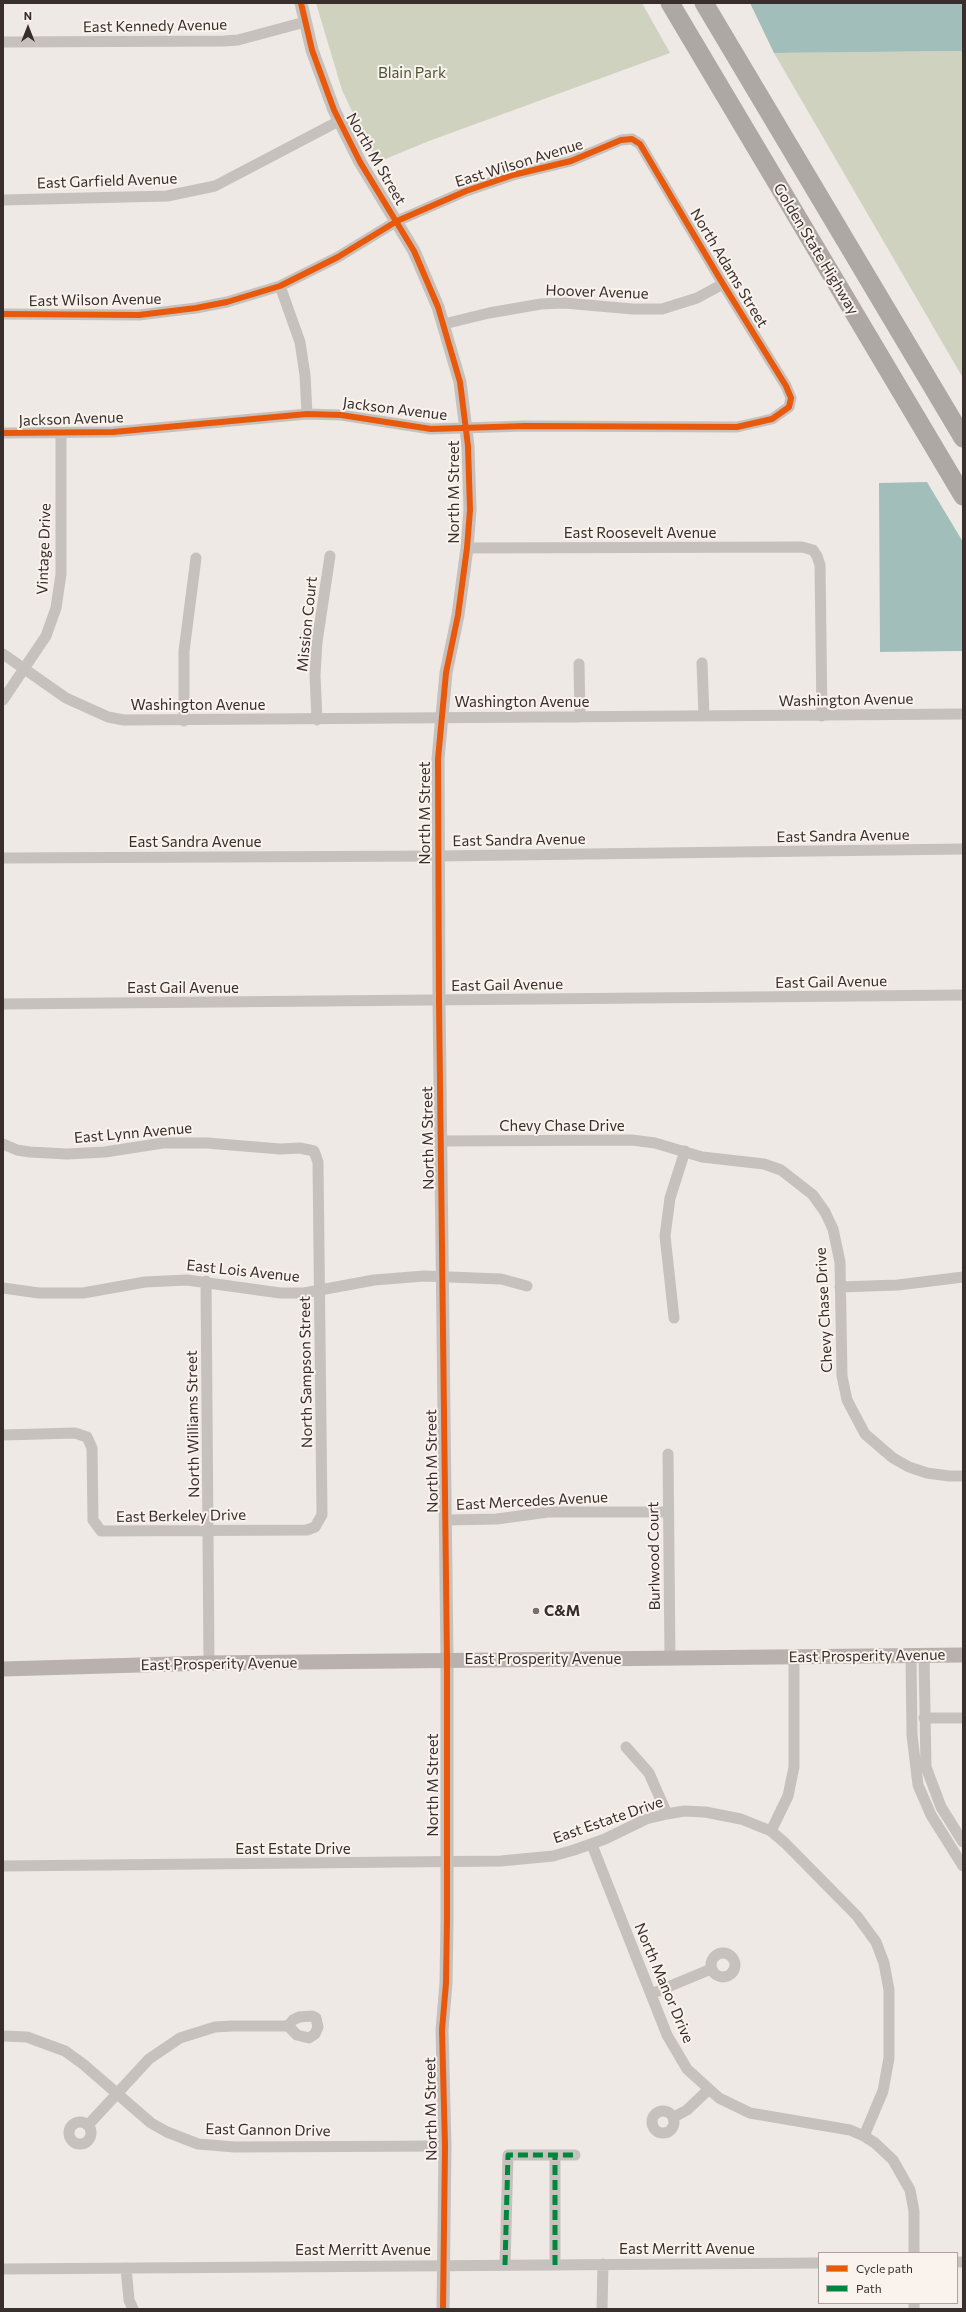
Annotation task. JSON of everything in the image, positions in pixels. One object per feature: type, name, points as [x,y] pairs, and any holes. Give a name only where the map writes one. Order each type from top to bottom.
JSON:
[{"type":"highway","name":"Golden State Highway","points":[[670,3],[963,496]]},
{"type":"highway","name":"Golden State Highway","points":[[704,3],[963,438]]},
{"type":"highway","points":[[718,3],[734,36],[736,57]]},
{"type":"main road","name":"East Prosperity Avenue","points":[[3,1669],[209,1663],[963,1655]]},
{"type":"street","name":"North M Street","points":[[301,3],[305,22],[323,82],[339,121],[360,162],[397,222],[427,280],[444,324],[460,382],[467,429],[470,492],[467,548],[458,615],[446,673],[438,759],[439,1001],[442,1141],[447,1660],[446,1975],[442,2030],[445,2146],[443,2309]]},
{"type":"street","name":"East Kennedy Avenue","points":[[3,42],[231,40],[305,22]]},
{"type":"street","name":"East Garfield Avenue","points":[[3,200],[167,196],[215,186],[339,121]]},
{"type":"street","name":"East Wilson Avenue","points":[[3,314],[62,313],[101,316],[167,312],[227,302],[280,286],[338,258],[397,222],[466,191],[513,175],[571,161],[621,140],[632,139]]},
{"type":"street","name":"North Adams Street","points":[[632,139],[640,144],[722,284],[786,386],[791,398],[789,407],[783,413]]},
{"type":"street","name":"Hoover Avenue","points":[[444,324],[489,312],[541,304],[564,303],[633,309],[662,309],[697,298],[722,284]]},
{"type":"street","points":[[280,286],[300,342],[305,375],[307,414]]},
{"type":"street","name":"Jackson Avenue","points":[[3,434],[126,431],[307,414],[341,415],[431,429],[605,425],[737,427],[757,424],[783,413]]},
{"type":"street","name":"Vintage Drive","points":[[3,700],[46,636],[59,592],[61,433]]},
{"type":"street","name":"East Roosevelt Avenue","points":[[467,548],[802,547],[813,550],[820,565],[822,716]]},
{"type":"street","name":"Mission Court","points":[[317,720],[315,675],[317,642],[330,556]]},
{"type":"street","points":[[184,721],[184,651],[196,558]]},
{"type":"street","name":"Washington Avenue","points":[[3,654],[66,698],[108,717],[124,720],[184,721],[441,717],[963,714]]},
{"type":"street","points":[[702,663],[704,716]]},
{"type":"street","points":[[579,664],[580,717]]},
{"type":"street","name":"East Sandra Avenue","points":[[3,858],[438,856],[963,849]]},
{"type":"street","name":"East Gail Avenue","points":[[3,1004],[963,995]]},
{"type":"street","name":"Chevy Chase Drive","points":[[442,1141],[632,1140],[655,1143],[702,1157],[764,1164],[781,1170],[802,1186],[821,1206],[833,1228],[840,1262],[842,1376],[847,1400],[865,1434],[893,1458],[909,1467],[927,1473],[963,1476]]},
{"type":"street","name":"East Lynn Avenue","points":[[3,1144],[30,1152],[67,1154],[105,1152],[163,1143],[207,1142],[280,1149],[300,1148],[314,1151]]},
{"type":"street","name":"North Sampson Street","points":[[314,1151],[318,1162],[322,1508],[320,1521]]},
{"type":"street","points":[[674,1318],[666,1236],[670,1198],[684,1151]]},
{"type":"street","name":"East Lois Avenue","points":[[3,1288],[61,1294],[101,1291],[145,1282],[186,1280],[206,1281],[280,1293],[320,1291],[374,1280],[443,1277],[501,1279],[527,1286]]},
{"type":"street","points":[[840,1287],[898,1285],[963,1277]]},
{"type":"street","name":"North Williams Street","points":[[206,1281],[209,1663]]},
{"type":"street","name":"East Berkeley Drive","points":[[3,1435],[75,1433],[87,1437],[92,1448],[93,1520],[100,1531],[307,1530],[315,1527],[320,1521]]},
{"type":"street","name":"Burlwood Court","points":[[668,1454],[670,1658]]},
{"type":"street","name":"East Mercedes Avenue","points":[[446,1520],[497,1519],[548,1512],[668,1512]]},
{"type":"street","points":[[918,1655],[924,1718],[924,1753],[929,1780],[941,1807],[963,1842]]},
{"type":"street","points":[[918,1655],[912,1735],[918,1785],[931,1815],[963,1866]]},
{"type":"street","points":[[771,1831],[788,1796],[794,1767],[794,1657]]},
{"type":"street","points":[[924,1718],[963,1718]]},
{"type":"street","points":[[626,1747],[649,1773],[666,1814]]},
{"type":"street","name":"East Estate Drive","points":[[3,1866],[501,1861],[545,1857],[592,1845],[646,1819],[666,1814],[684,1811],[722,1814],[741,1818],[771,1831],[830,1887],[857,1916],[876,1942],[884,1963],[889,1990],[890,2035],[888,2074],[883,2091],[864,2136]]},
{"type":"street","name":"North Manor Drive","points":[[592,1845],[667,2035],[687,2069],[708,2090],[724,2101],[750,2112],[830,2126],[864,2136],[893,2160],[910,2190],[914,2210],[914,2252]]},
{"type":"street","points":[[651,1994],[711,1969]]},
{"type":"street","points":[[89,2124],[150,2060],[180,2038],[214,2027],[288,2026]]},
{"type":"street","name":"East Gannon Drive","points":[[3,2036],[27,2037],[65,2051],[151,2123],[167,2132],[198,2144],[235,2147],[445,2146]]},
{"type":"street","points":[[674,2117],[687,2110],[708,2090]]},
{"type":"street","points":[[505,2265],[508,2155],[575,2155]]},
{"type":"street","points":[[554,2265],[555,2155]]},
{"type":"street","name":"East Merritt Avenue","points":[[3,2269],[818,2263]]},
{"type":"street","points":[[602,2309],[603,2264]]},
{"type":"street","points":[[126,2268],[130,2300],[133,2309]]},
{"type":"green space","name":"Blain Park","points":[[316,3],[642,3],[670,53],[429,141],[378,162],[365,139],[342,90]]},
{"type":"green space","points":[[963,51],[963,378],[774,53]]},
{"type":"water","points":[[750,3],[963,3],[963,51],[774,53]]},
{"type":"water","points":[[927,482],[963,542],[963,651],[880,652],[879,483]]},
{"type":"marked path","points":[[505,2265],[508,2155],[575,2155]]},
{"type":"marked path","points":[[555,2155],[555,2265]]},
{"type":"cycle path","points":[[301,3],[312,50],[334,110],[360,162],[414,251],[438,307],[460,382],[468,446],[470,510],[467,548],[458,615],[446,673],[438,759],[439,1001],[447,1660],[447,1920],[446,1983],[442,2030],[445,2146],[443,2309]]},
{"type":"cycle path","points":[[3,314],[139,315],[196,308],[227,302],[280,286],[338,257],[397,221],[466,191],[513,175],[571,161],[621,140],[632,139],[640,144],[723,284],[786,386],[791,398],[789,407],[772,419],[737,427],[525,426],[431,429],[341,415],[307,414],[113,432],[3,433]]},
{"type":"place","name":"C&M","points":[[536,1611]]}]
